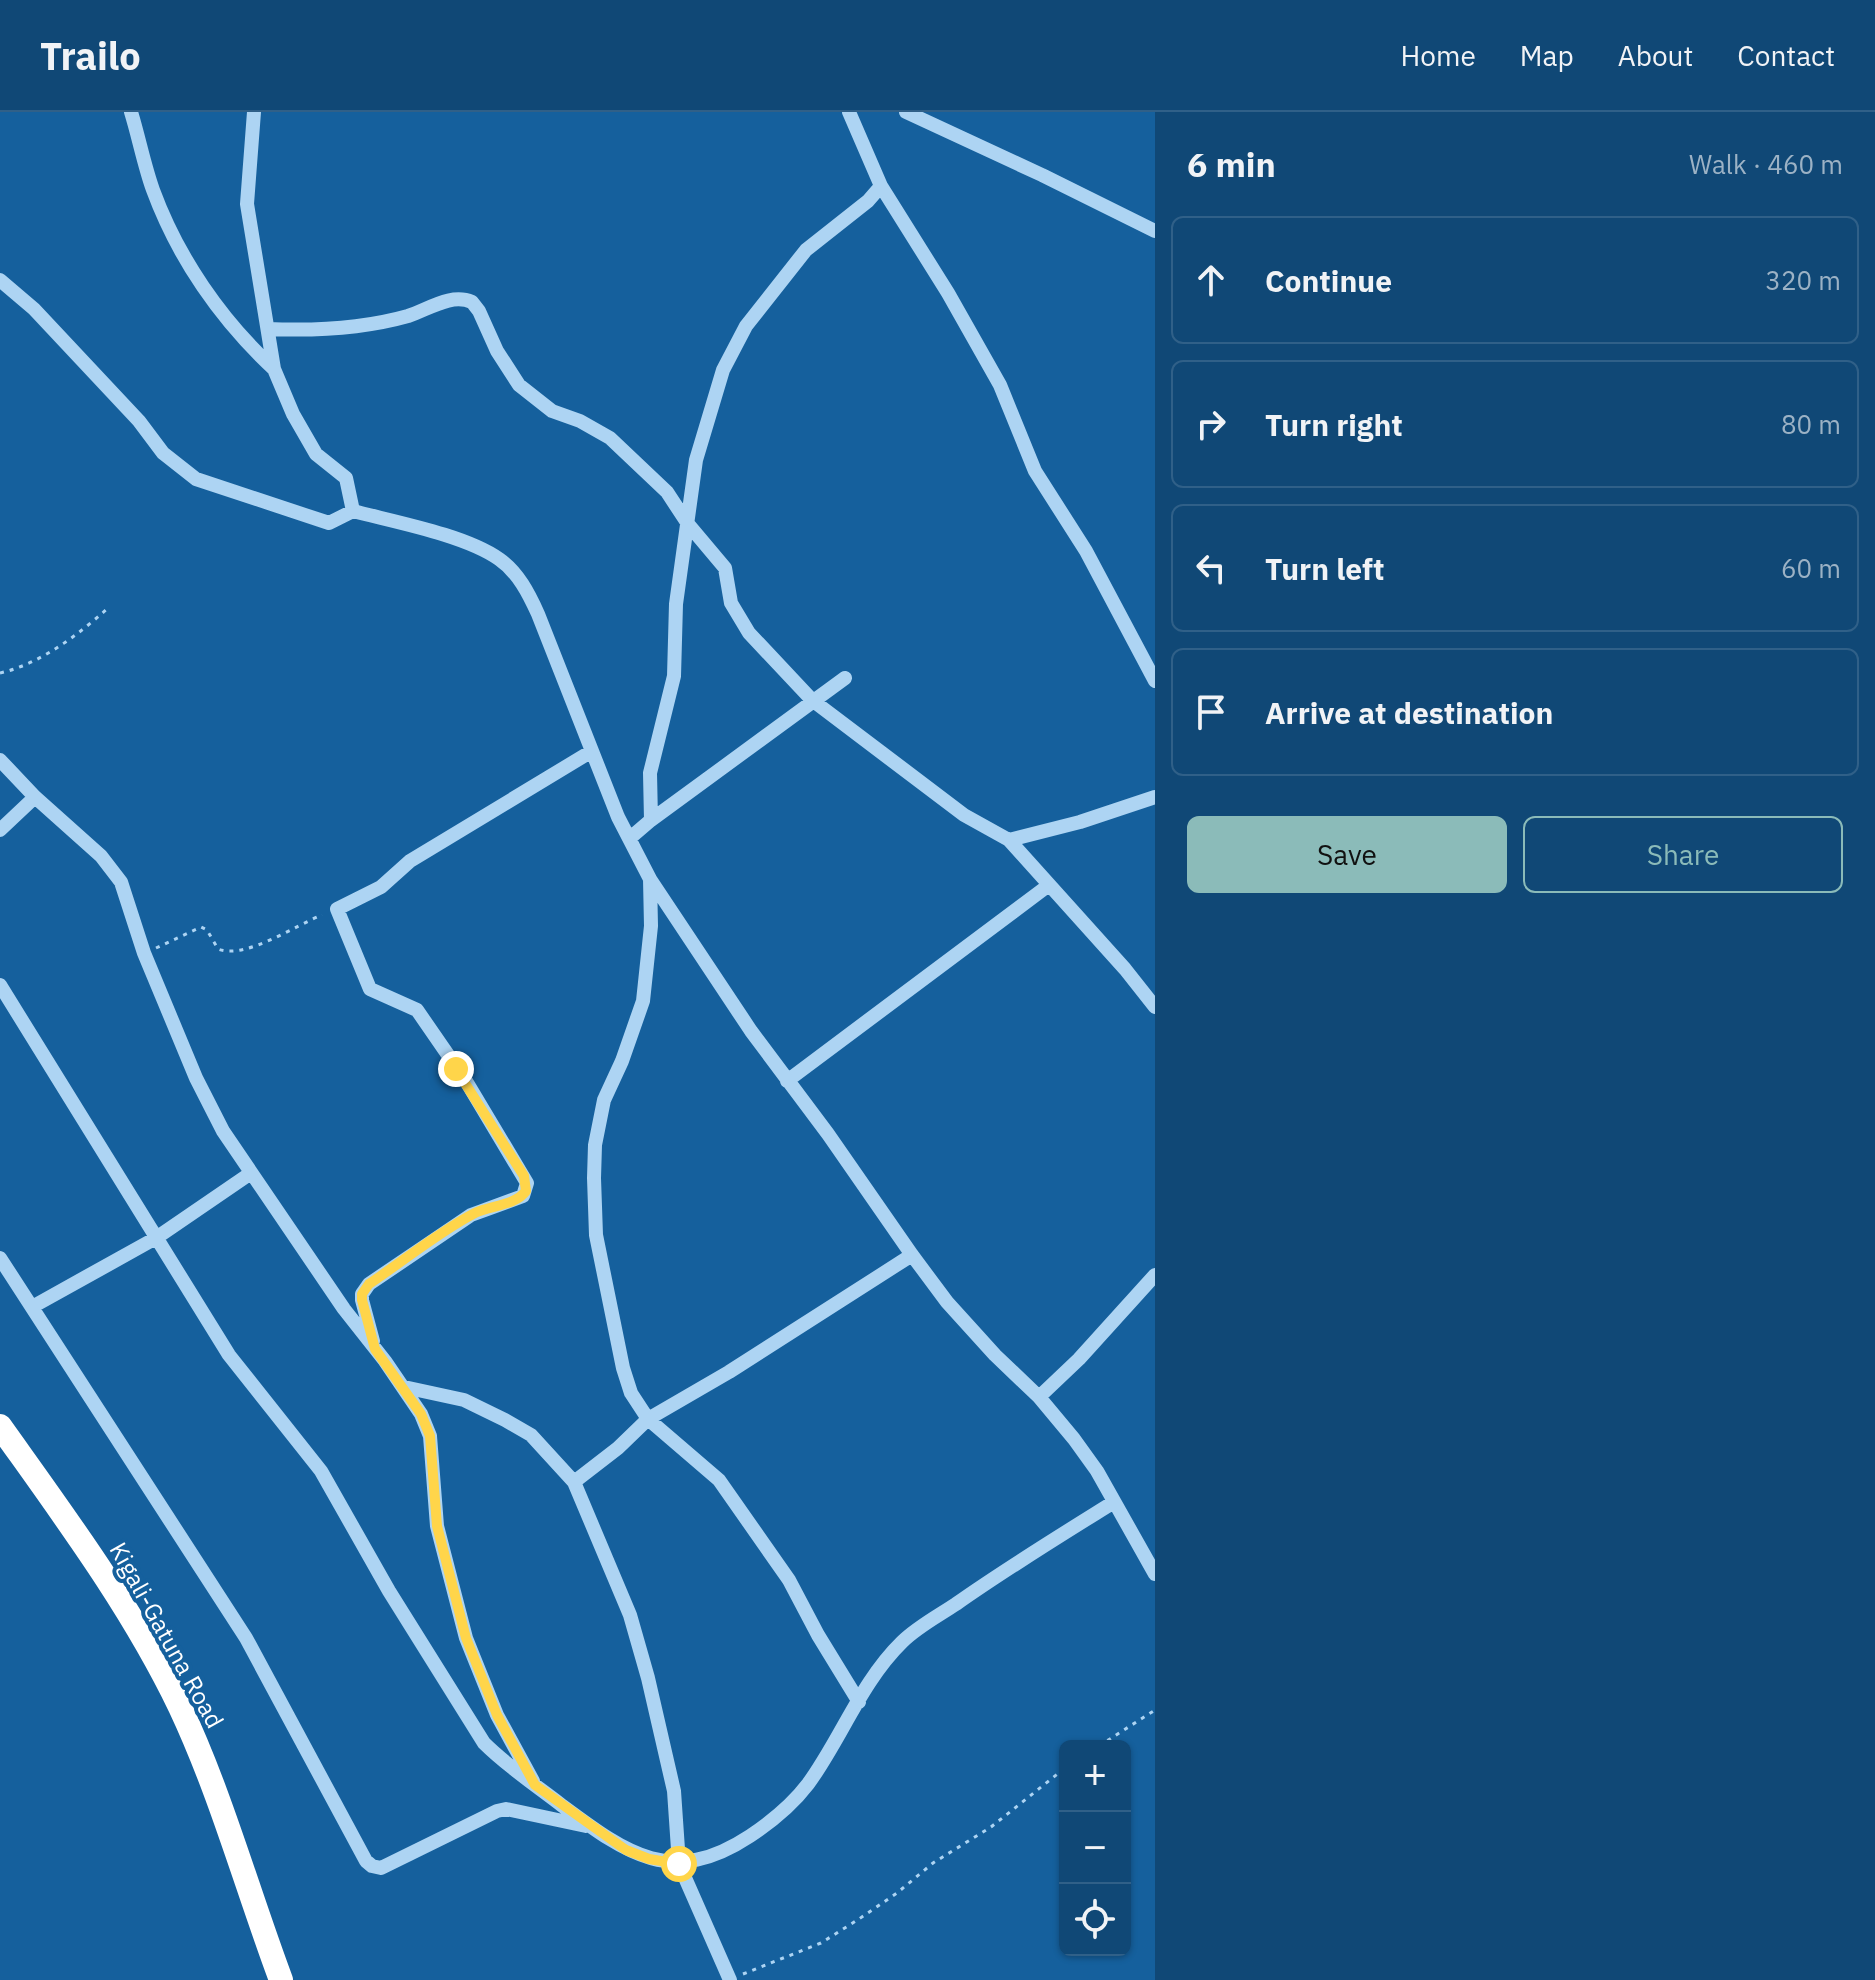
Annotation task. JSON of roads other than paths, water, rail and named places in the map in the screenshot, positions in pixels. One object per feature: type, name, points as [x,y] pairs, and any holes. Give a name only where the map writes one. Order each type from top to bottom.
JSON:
[{"type":"highway","name":"Kigali-Gatuna Road","points":[[0,1426],[88,1550],[179,1705],[201,1755],[281,1980]]},
{"type":"street","points":[[131,112],[152,186],[189,264],[221,312],[247,344],[274,369]]},
{"type":"street","points":[[254,112],[247,204],[274,369],[293,414],[316,454],[346,478],[353,511]]},
{"type":"street","points":[[849,112],[881,186],[948,293],[1000,385],[1035,471],[1086,551],[1155,681]]},
{"type":"street","points":[[906,112],[1155,231]]},
{"type":"street","points":[[651,820],[650,773],[674,676],[676,604],[696,460],[723,370],[740,337],[806,250],[868,201],[881,186]]},
{"type":"street","points":[[0,280],[34,309],[139,421],[163,453],[196,479],[329,523],[353,511],[481,549],[510,569],[530,596],[618,817],[650,879],[787,1081],[947,1302],[1039,1397],[1097,1471],[1155,1574]]},
{"type":"street","points":[[268,329],[312,331],[352,327],[409,315],[456,299],[472,302],[519,385],[552,411],[580,421],[610,438],[667,492],[688,524],[725,568],[731,603],[749,633],[812,700],[964,815],[1009,840],[1125,969],[1155,1007]]},
{"type":"street","points":[[630,838],[845,678]]},
{"type":"street","points":[[375,1349],[362,1300],[362,1294],[369,1284],[471,1215],[523,1196],[527,1183],[466,1081],[417,1010],[370,989],[337,909],[381,887],[410,861],[592,751]]},
{"type":"street","points":[[0,760],[111,868],[121,882],[144,953],[196,1078],[223,1131],[344,1309],[421,1414],[430,1436],[437,1526],[466,1638],[497,1715],[535,1785]]},
{"type":"street","points":[[0,830],[35,797]]},
{"type":"street","points":[[1009,840],[1093,818],[1155,797]]},
{"type":"street","points":[[650,879],[651,926],[643,1001],[622,1061],[604,1100],[595,1145],[596,1235],[623,1368],[631,1393],[648,1419],[719,1480],[789,1580],[859,1702]]},
{"type":"street","points":[[787,1081],[1049,885]]},
{"type":"street","points":[[0,985],[229,1355],[321,1471],[389,1591],[484,1743],[535,1785],[626,1850],[649,1859],[679,1864],[728,1851],[772,1822],[806,1786],[882,1664],[903,1640],[1114,1502]]},
{"type":"street","points":[[32,1307],[156,1238],[251,1173]]},
{"type":"street","points":[[574,1482],[618,1448],[648,1419],[729,1372],[912,1255]]},
{"type":"street","points":[[0,1258],[246,1638],[366,1861],[381,1868],[506,1809],[591,1826]]},
{"type":"street","points":[[1039,1397],[1079,1359],[1155,1275]]},
{"type":"street","points":[[404,1387],[464,1400],[505,1420],[531,1435],[574,1482],[630,1615],[648,1678],[674,1791],[679,1864],[730,1980]]}]
